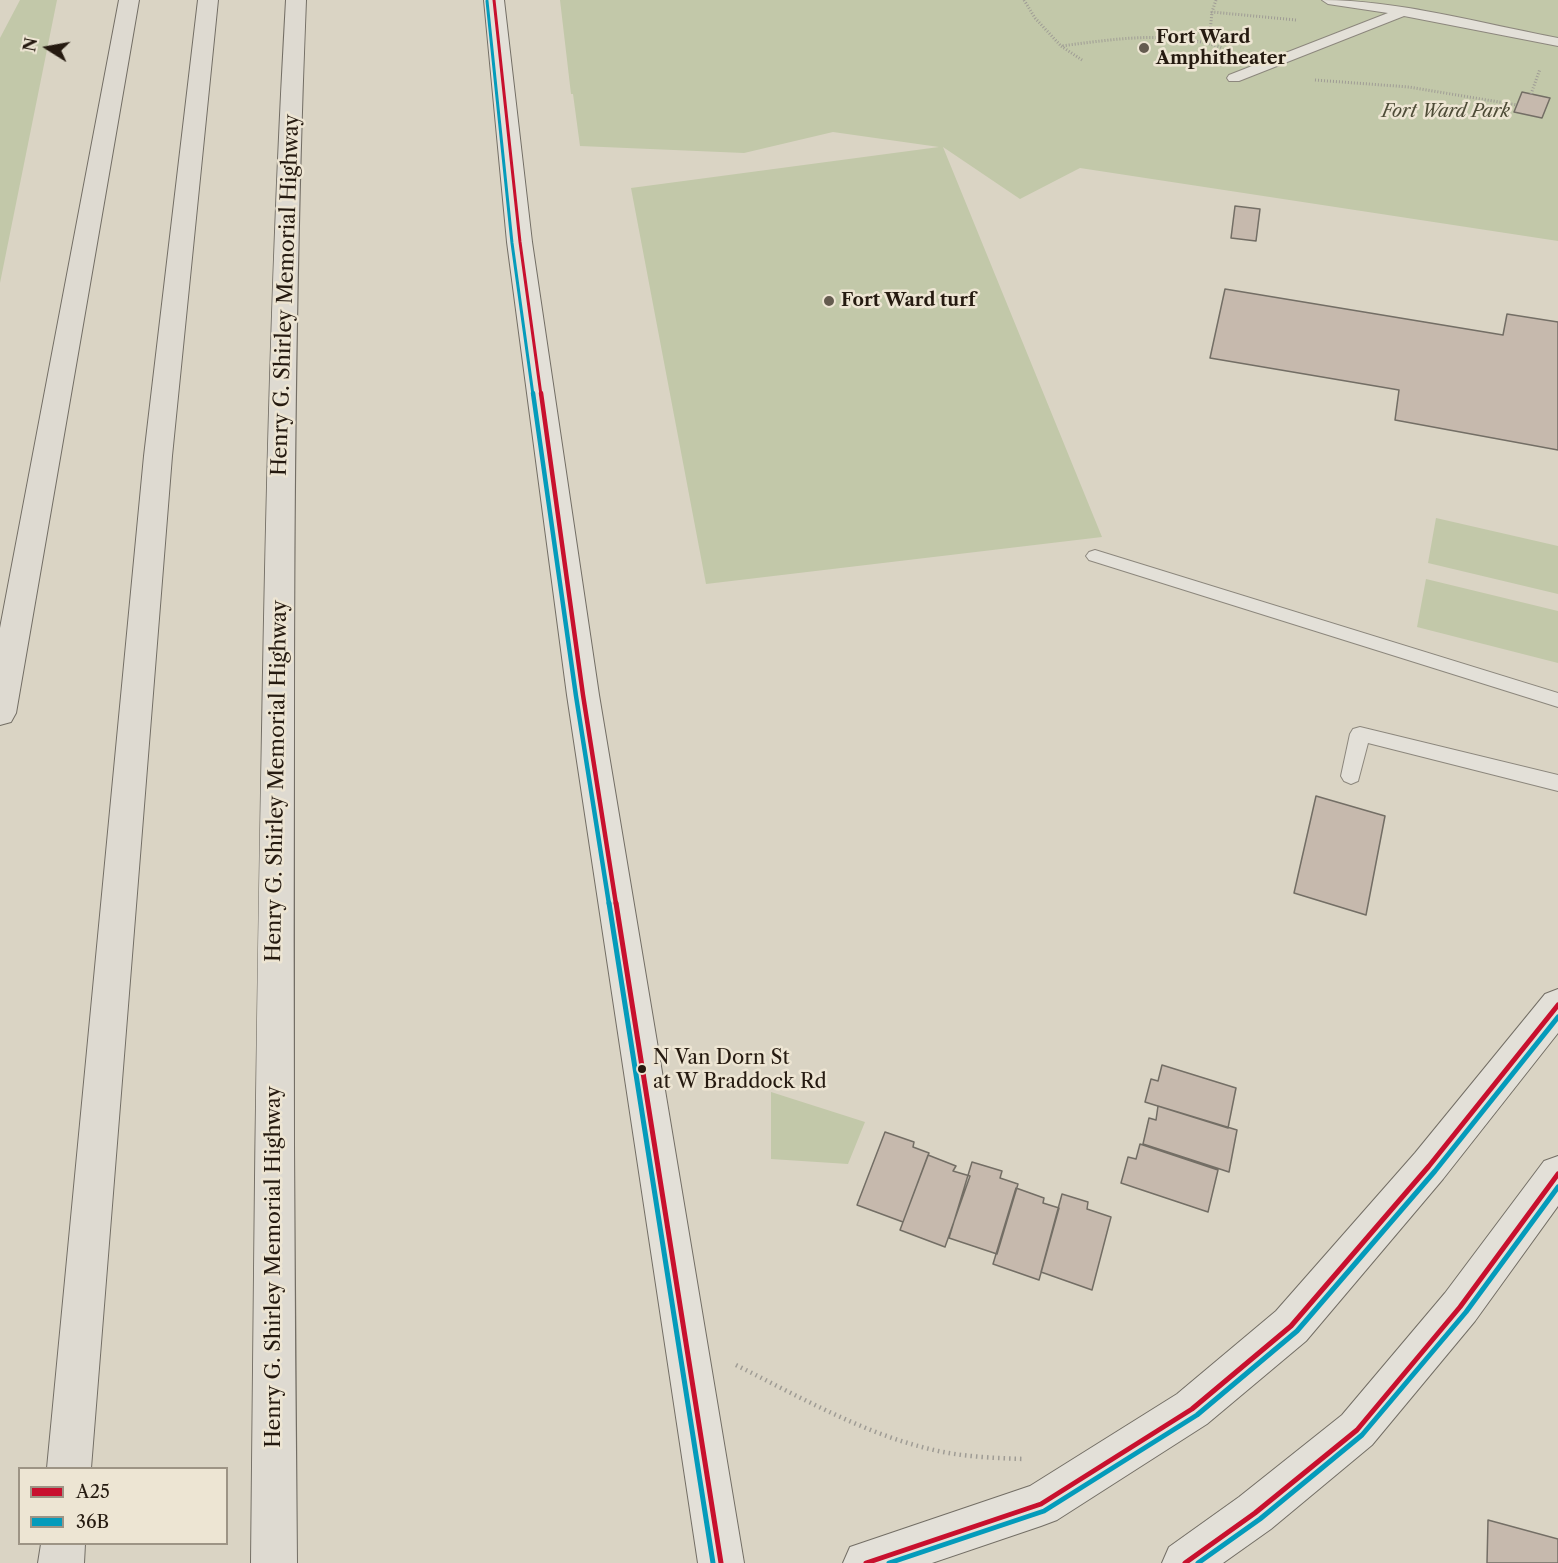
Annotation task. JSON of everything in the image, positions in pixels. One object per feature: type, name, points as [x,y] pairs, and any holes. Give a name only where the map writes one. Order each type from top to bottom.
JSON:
[{"type":"highway","points":[[101,145],[111,0]]},
{"type":"highway","points":[[0,713],[129,0]]},
{"type":"highway","points":[[69,1467],[158,456],[208,0]]},
{"type":"highway","name":"Henry G. Shirley Memorial Highway","points":[[274,1563],[274,1057],[280,500],[287,182],[296,0]]},
{"type":"highway","points":[[61,1563],[63,1545]]},
{"type":"main road","points":[[494,0],[499,64],[540,390],[598,800],[721,1563]]},
{"type":"main road","points":[[866,1563],[1041,1504],[1192,1409],[1291,1326],[1429,1166],[1558,1005]]},
{"type":"main road","points":[[1185,1563],[1255,1513],[1357,1430],[1460,1306],[1558,1174]]},
{"type":"lane","points":[[1328,0],[1558,42]]},
{"type":"lane","points":[[1234,78],[1403,12]]},
{"type":"lane","points":[[1095,556],[1558,700]]},
{"type":"lane","points":[[1351,776],[1360,734],[1558,783]]},
{"type":"path","points":[[1024,0],[1035,18],[1061,46],[1082,60]]},
{"type":"path","points":[[1209,42],[1212,12],[1216,0]]},
{"type":"path","points":[[1212,12],[1352,24],[1366,28]]},
{"type":"path","points":[[1061,46],[1148,36],[1209,42],[1269,65],[1320,81],[1409,87],[1517,105]]},
{"type":"path","points":[[1531,94],[1542,64]]},
{"type":"path","points":[[686,1340],[876,1431],[933,1450],[996,1458],[1030,1459]]},
{"type":"green space","points":[[20,0],[57,0],[0,283],[0,38]]},
{"type":"green space","name":"Fort Ward Park","points":[[560,0],[1558,0],[1558,241],[1080,168],[1020,199],[943,147],[1102,537],[706,584],[631,188],[939,147],[833,132],[744,153],[580,146],[573,94],[571,94]]},
{"type":"green space","points":[[1436,518],[1558,546],[1558,594],[1428,563]]},
{"type":"green space","points":[[1426,579],[1558,611],[1558,663],[1417,627]]},
{"type":"green space","points":[[771,1092],[865,1122],[848,1164],[771,1159]]},
{"type":"building","points":[[1522,92],[1550,98],[1542,118],[1514,112]]},
{"type":"building","points":[[1235,206],[1260,209],[1256,241],[1231,238]]},
{"type":"building","points":[[1225,289],[1503,335],[1507,314],[1558,322],[1558,450],[1395,420],[1399,390],[1210,358]]},
{"type":"building","points":[[1316,796],[1385,816],[1366,915],[1294,893]]},
{"type":"building","points":[[1162,1065],[1236,1088],[1228,1128],[1145,1102],[1151,1079],[1158,1081]]},
{"type":"building","points":[[1158,1106],[1237,1130],[1229,1172],[1143,1144],[1149,1118],[1156,1120]]},
{"type":"building","points":[[885,1132],[914,1142],[913,1147],[929,1153],[903,1222],[857,1205]]},
{"type":"building","points":[[1140,1144],[1218,1170],[1208,1212],[1121,1183],[1128,1157],[1136,1159]]},
{"type":"building","points":[[928,1155],[956,1166],[953,1171],[970,1176],[945,1247],[900,1230]]},
{"type":"building","points":[[972,1162],[1002,1171],[1000,1178],[1018,1184],[997,1254],[949,1238]]},
{"type":"building","points":[[1016,1188],[1044,1198],[1043,1203],[1059,1208],[1039,1280],[993,1264]]},
{"type":"building","points":[[1062,1194],[1088,1202],[1087,1209],[1111,1217],[1092,1290],[1041,1272]]},
{"type":"building","points":[[1488,1520],[1558,1539],[1558,1563],[1487,1563]]},
{"type":"transit line","name":"A25","points":[[494,0],[520,242],[583,695],[721,1563]]},
{"type":"transit line","name":"36B","points":[[487,1],[512,243],[576,696],[713,1563]]},
{"type":"transit line","name":"A25","points":[[866,1563],[1041,1504],[1192,1409],[1291,1326],[1429,1166],[1558,1005]]},
{"type":"transit line","name":"36B","points":[[889,1563],[1044,1511],[1197,1415],[1297,1331],[1435,1171],[1558,1017]]},
{"type":"transit line","name":"A25","points":[[1185,1563],[1255,1513],[1357,1430],[1460,1307],[1558,1174]]},
{"type":"transit line","name":"36B","points":[[1198,1563],[1260,1519],[1362,1435],[1466,1312],[1558,1187]]},
{"type":"place","name":"Fort Ward Amphitheater","points":[[1144,48]]},
{"type":"place","name":"Fort Ward turf","points":[[829,301]]},
{"type":"place","name":"N Van Dorn St at W Braddock Rd","points":[[642,1069]]}]
